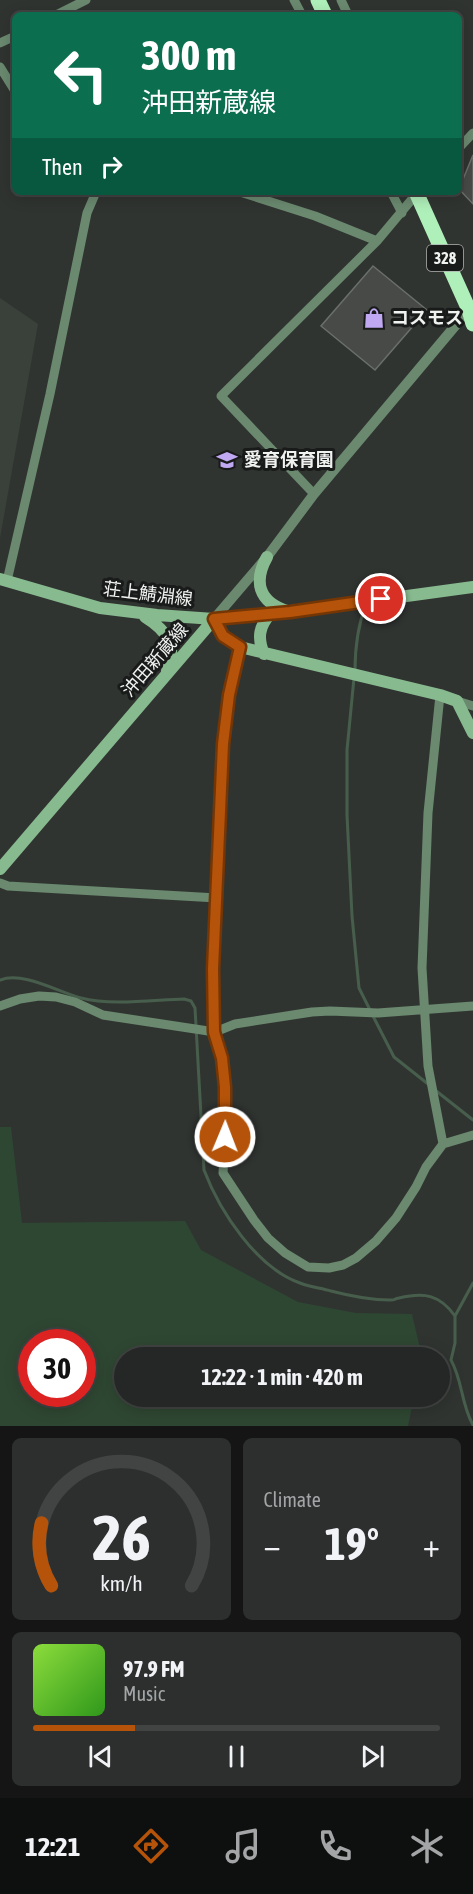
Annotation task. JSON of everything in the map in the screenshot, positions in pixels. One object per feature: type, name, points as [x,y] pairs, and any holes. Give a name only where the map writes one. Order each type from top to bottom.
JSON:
[{"type":"highway","name":"328","points":[[418,195],[471,313]]},
{"type":"main road","points":[[267,557],[260,569],[259,584],[265,597],[276,607],[290,612]]},
{"type":"main road","name":"荘上鯖淵線","points":[[3,580],[100,608],[214,619],[290,612],[473,587]]},
{"type":"main road","points":[[139,613],[160,627],[170,642],[171,660],[164,677]]},
{"type":"main road","points":[[264,654],[260,644],[260,628],[262,622],[271,614]]},
{"type":"main road","name":"沖田新蔵線","points":[[0,869],[214,619],[223,636],[240,647],[457,701]]},
{"type":"main road","points":[[457,701],[473,733]]},
{"type":"street","points":[[62,12],[86,0]]},
{"type":"street","points":[[0,67],[12,86]]},
{"type":"street","points":[[462,145],[473,133]]},
{"type":"street","points":[[3,580],[50,393],[87,213],[95,195]]},
{"type":"street","points":[[249,195],[315,216],[377,241]]},
{"type":"street","points":[[393,195],[402,213]]},
{"type":"street","points":[[314,494],[221,396],[377,241],[416,195]]},
{"type":"street","points":[[214,619],[267,557],[314,494],[471,313]]},
{"type":"street","points":[[240,647],[229,695],[223,744],[213,969],[214,1032],[222,1058],[225,1087],[226,1124],[223,1173],[268,1238],[294,1260],[308,1267],[329,1268],[343,1265],[356,1258],[375,1241],[396,1218],[437,1150],[443,1144],[473,1135]]},
{"type":"street","points":[[440,695],[428,813],[422,968],[428,1066],[443,1144]]},
{"type":"street","points":[[457,701],[473,706]]},
{"type":"street","points":[[0,883],[8,886],[217,898]]},
{"type":"street","points":[[0,1006],[20,999],[39,996],[56,997],[75,1002],[103,1015],[214,1032],[235,1024],[312,1012],[378,1013],[473,1006]]},
{"type":"shaded area","points":[[0,298],[38,324],[0,538]]},
{"type":"green space","points":[[0,1127],[11,1127],[22,1223],[185,1221],[201,1250],[298,1302],[356,1313],[412,1314],[420,1347],[114,1347],[114,1407],[412,1407],[408,1426],[0,1426]]},
{"type":"building","points":[[473,155],[473,204],[462,192],[462,182]]},
{"type":"building","name":"コスモス","points":[[373,266],[427,310],[375,370],[321,326]]},
{"type":"waterway","points":[[355,671],[358,637],[366,604]]},
{"type":"waterway","points":[[354,678],[347,750],[347,815],[352,916],[359,988],[370,1010]]},
{"type":"waterway","points":[[0,980],[9,978],[30,980],[81,998],[105,1002],[184,999],[191,1001],[195,1008],[204,1170],[220,1203],[242,1237],[269,1265],[284,1276],[308,1286],[375,1299],[394,1300],[417,1295],[431,1297],[444,1303],[455,1316]]},
{"type":"waterway","points":[[373,1016],[394,1057],[428,1084]]},
{"type":"waterway","points":[[435,1090],[473,1120]]},
{"type":"waterway","points":[[473,1283],[455,1316],[455,1343],[451,1360],[473,1425]]},
{"type":"place","name":"コスモス","points":[[374,318]]},
{"type":"place","name":"愛育保育園","points":[[227,460]]},
{"type":"route","points":[[225,1137],[225,1087],[222,1058],[214,1032],[213,969],[225,720],[240,647],[223,636],[214,619],[290,612],[381,599]]}]
